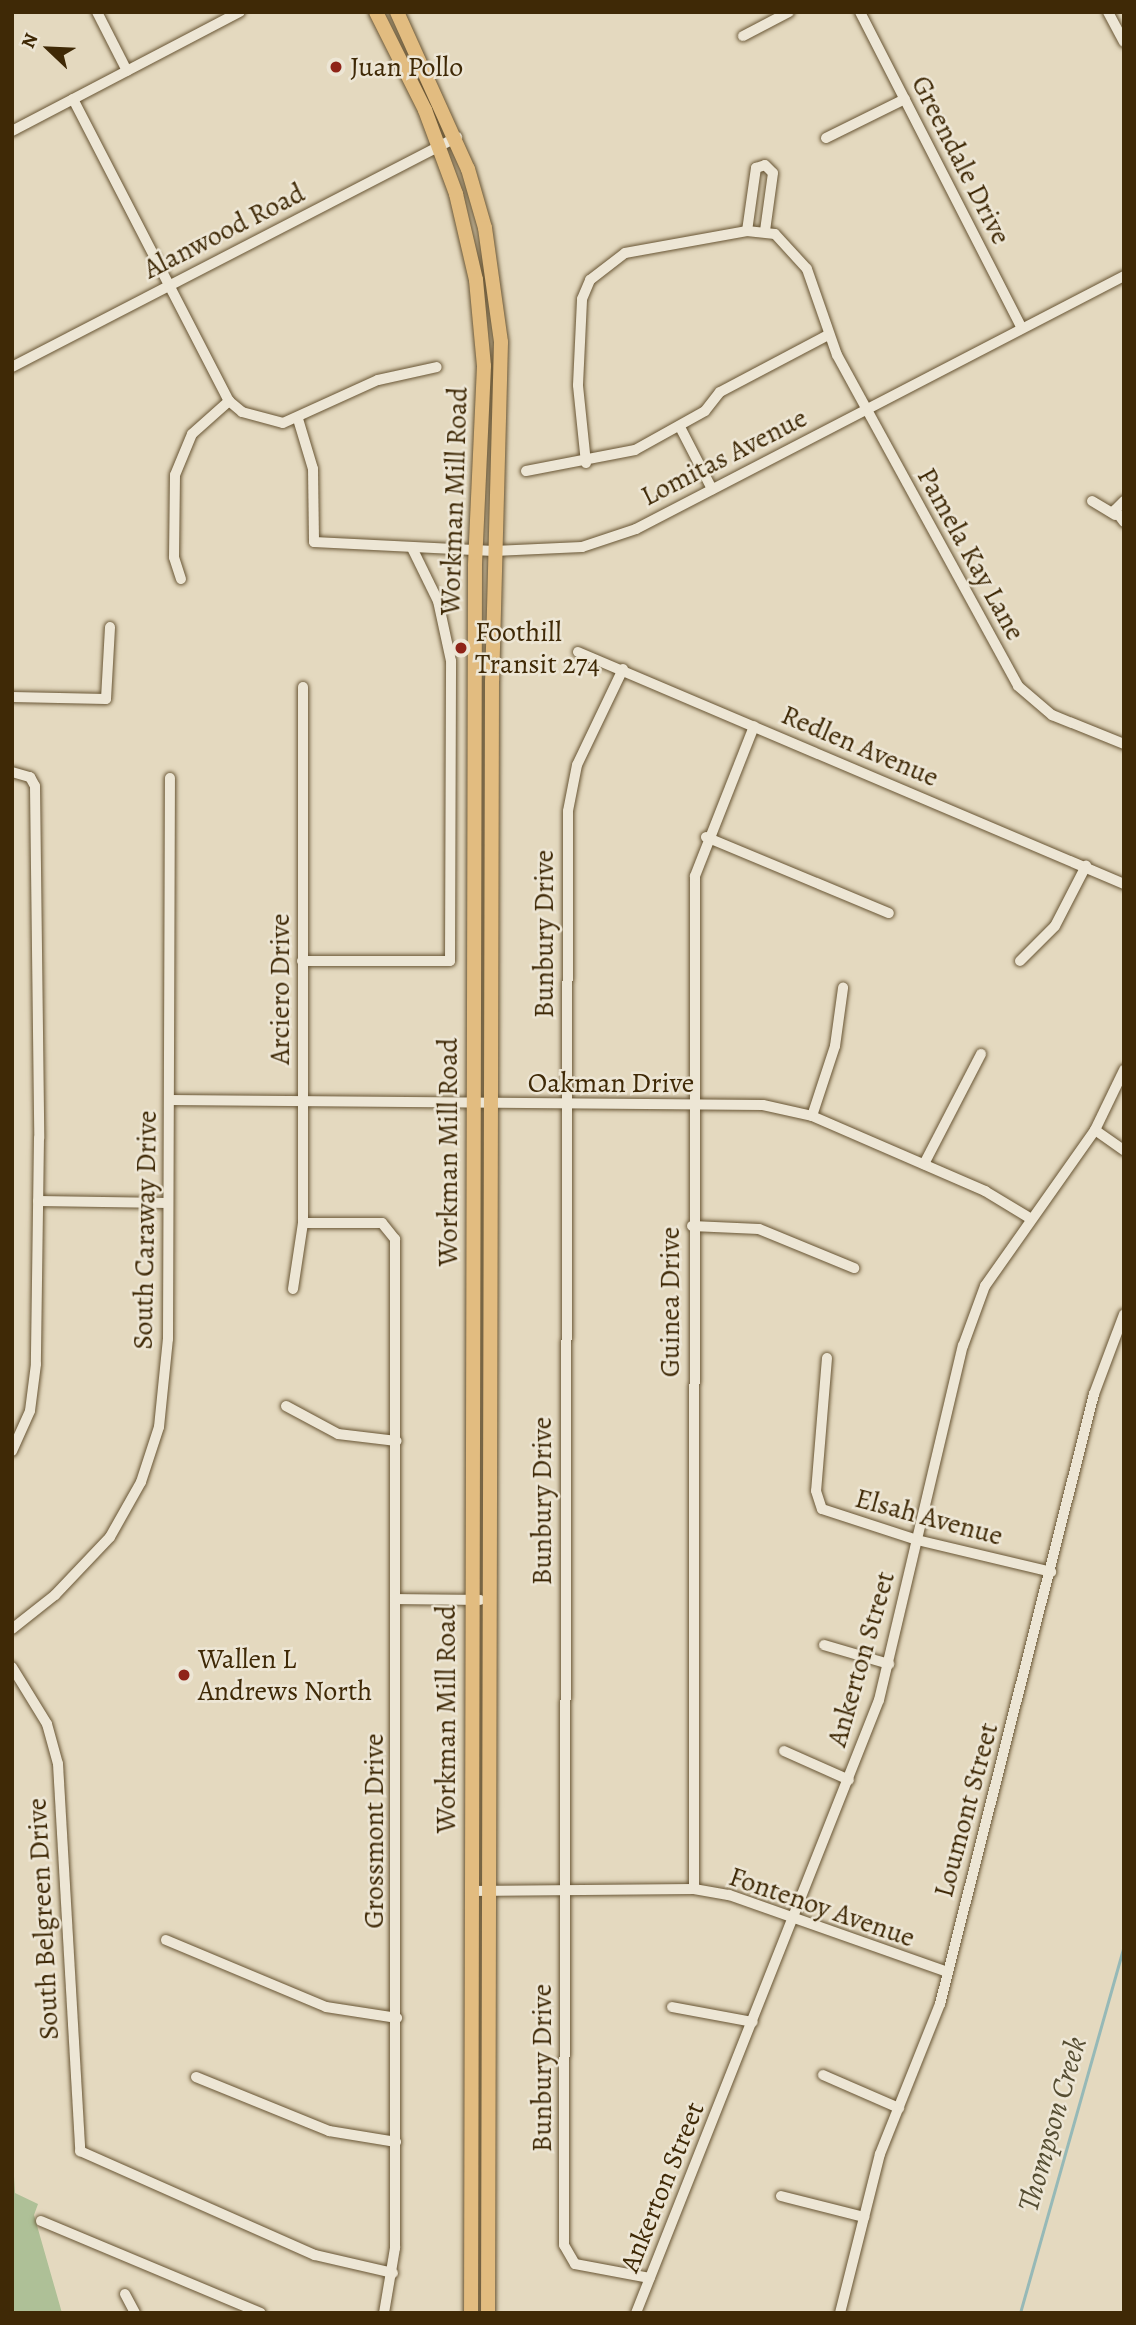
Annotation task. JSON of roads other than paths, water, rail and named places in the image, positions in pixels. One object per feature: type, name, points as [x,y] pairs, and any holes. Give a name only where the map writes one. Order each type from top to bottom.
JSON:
[{"type":"main road","name":"Workman Mill Road","points":[[376,12],[440,145],[467,235],[481,323],[475,551],[472,1106],[471,2313]]},
{"type":"main road","name":"Workman Mill Road","points":[[397,12],[457,137],[485,228],[501,342],[494,551],[488,2313]]},
{"type":"street","points":[[97,12],[127,71]]},
{"type":"street","points":[[12,131],[240,12]]},
{"type":"street","points":[[743,36],[789,12]]},
{"type":"street","name":"Greendale Drive","points":[[860,12],[1022,328]]},
{"type":"street","points":[[1108,12],[1124,43]]},
{"type":"street","points":[[73,99],[229,401],[262,421],[298,419],[378,380],[437,367]]},
{"type":"street","points":[[826,138],[905,99]]},
{"type":"street","name":"Alanwood Road","points":[[12,368],[457,137]]},
{"type":"street","points":[[586,463],[578,385],[582,299],[590,280],[625,253],[747,231],[765,231],[773,173],[765,165],[756,168],[747,231]]},
{"type":"street","name":"Pamela Kay Lane","points":[[765,231],[788,241],[807,269],[828,335],[866,410],[1018,686],[1052,715],[1124,744]]},
{"type":"street","name":"Lomitas Avenue","points":[[298,419],[313,469],[314,542],[475,551],[596,544],[712,489],[1124,276]]},
{"type":"street","points":[[526,471],[621,456],[680,427],[720,392],[828,335]]},
{"type":"street","points":[[181,579],[174,557],[175,475],[192,434],[229,401]]},
{"type":"street","points":[[680,427],[712,489]]},
{"type":"street","points":[[1092,501],[1119,518],[1124,501]]},
{"type":"street","points":[[302,961],[450,961],[451,661],[438,601],[412,548]]},
{"type":"street","points":[[12,697],[106,699],[110,627]]},
{"type":"street","name":"Redlen Avenue","points":[[578,652],[622,668],[1124,884]]},
{"type":"street","name":"Bunbury Drive","points":[[622,668],[578,765],[568,811],[565,2254],[575,2264],[650,2278]]},
{"type":"street","name":"Arciero Drive","points":[[293,1289],[303,1223],[303,687]]},
{"type":"street","name":"Guinea Drive","points":[[694,1889],[692,1226],[695,876],[706,837],[754,726]]},
{"type":"street","points":[[12,772],[30,776],[35,786],[38,1201],[36,1364],[30,1410],[12,1451]]},
{"type":"street","name":"South Caraway Drive","points":[[12,1629],[55,1595],[110,1537],[152,1455],[166,1375],[170,778]]},
{"type":"street","points":[[706,837],[888,913]]},
{"type":"street","points":[[1020,961],[1055,926],[1086,866]]},
{"type":"street","points":[[812,1116],[835,1046],[843,988]]},
{"type":"street","points":[[924,1164],[981,1055]]},
{"type":"street","name":"Ankerton Street","points":[[636,2313],[849,1780],[889,1664],[963,1346],[985,1286],[1028,1217],[1095,1130],[1124,1070]]},
{"type":"street","name":"Oakman Drive","points":[[169,1100],[472,1106],[763,1105],[812,1116],[924,1164],[1028,1217]]},
{"type":"street","points":[[1095,1130],[1124,1150]]},
{"type":"street","points":[[38,1201],[168,1203]]},
{"type":"street","name":"Grossmont Drive","points":[[303,1223],[382,1223],[390,1228],[397,1441],[397,2018],[393,2273],[384,2313]]},
{"type":"street","points":[[692,1226],[760,1229],[854,1268]]},
{"type":"street","name":"Loumont Street","points":[[840,2313],[864,2217],[899,2108],[948,1972],[1094,1394],[1124,1314]]},
{"type":"street","name":"Elsah Avenue","points":[[827,1358],[816,1491],[822,1508],[917,1541],[1051,1572]]},
{"type":"street","points":[[286,1406],[338,1434],[397,1441]]},
{"type":"street","points":[[396,1599],[491,1599]]},
{"type":"street","points":[[824,1645],[889,1664]]},
{"type":"street","name":"South Belgreen Drive","points":[[12,1667],[47,1724],[58,1764],[80,2151],[315,2255],[393,2273]]},
{"type":"street","points":[[784,1751],[849,1780]]},
{"type":"street","name":"Fontenoy Avenue","points":[[471,1891],[694,1889],[795,1918],[948,1972]]},
{"type":"street","points":[[166,1940],[326,2007],[397,2018]]},
{"type":"street","points":[[671,2007],[753,2022]]},
{"type":"street","points":[[823,2075],[899,2108]]},
{"type":"street","points":[[196,2077],[329,2131],[396,2142]]},
{"type":"street","points":[[781,2196],[864,2217]]},
{"type":"street","points":[[41,2221],[261,2313]]},
{"type":"street","points":[[125,2294],[135,2313]]},
{"type":"waterway","name":"Thompson Creek","points":[[1020,2313],[1124,1946]]},
{"type":"place","name":"Juan Pollo","points":[[336,67]]},
{"type":"place","name":"Foothill Transit 274","points":[[461,648]]},
{"type":"place","name":"Wallen L Andrews North","points":[[184,1675]]}]
